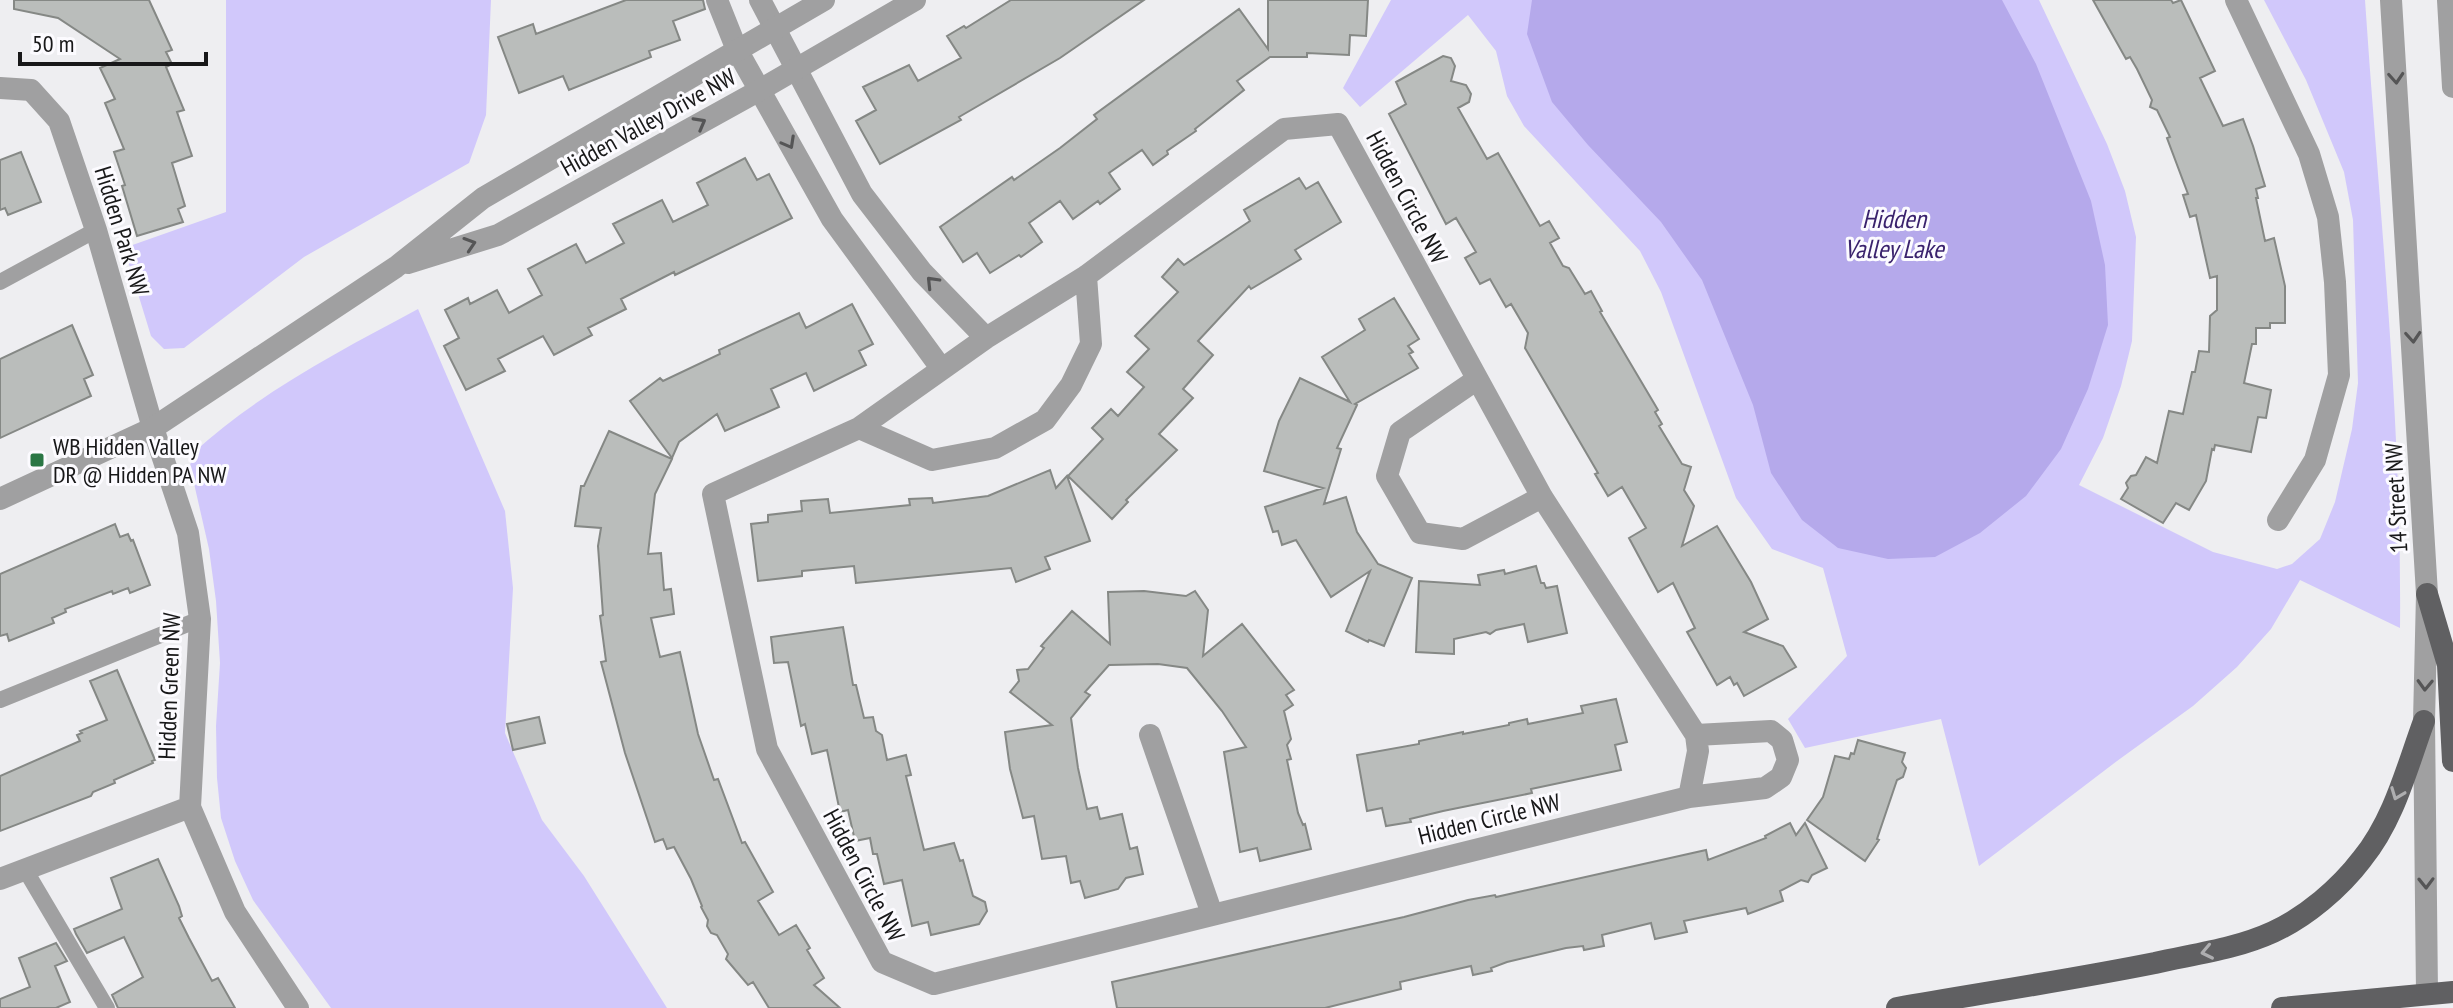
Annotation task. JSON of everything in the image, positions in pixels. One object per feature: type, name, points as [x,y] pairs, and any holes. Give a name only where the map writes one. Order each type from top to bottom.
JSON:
[{"type":"main road","points":[[2427,594],[2448,665],[2453,761]]},
{"type":"main road","points":[[1897,1008],[2131,968],[2238,945],[2276,931],[2307,912],[2362,860],[2390,810],[2424,721]]},
{"type":"main road","points":[[2282,1008],[2432,1000],[2453,992]]},
{"type":"street","points":[[717,0],[737,50],[832,219],[941,368]]},
{"type":"street","points":[[760,0],[862,194],[922,272],[986,338]]},
{"type":"street","name":"Hidden Valley Drive NW","points":[[0,499],[153,428],[396,267],[483,198],[824,0]]},
{"type":"street","name":"Hidden Valley Drive NW","points":[[396,267],[498,235],[796,70],[915,0]]},
{"type":"street","points":[[2236,0],[2309,154],[2328,217],[2335,282],[2339,375],[2315,460],[2278,520]]},
{"type":"street","name":"14 Street NW","points":[[2391,0],[2427,594],[2424,721],[2432,1000]]},
{"type":"street","points":[[2448,0],[2453,87]]},
{"type":"street","name":"Hidden Park NW","points":[[0,88],[31,90],[59,121],[96,230],[153,428]]},
{"type":"street","name":"Hidden Circle NW","points":[[1338,124],[1542,497],[1696,735],[1771,731],[1782,740],[1788,760],[1781,777],[1765,788],[1689,797],[934,984],[882,962],[767,749],[713,494],[859,428],[986,338],[1086,276],[1284,129],[1338,124]]},
{"type":"street","points":[[859,428],[932,460],[995,448],[1045,420],[1071,385],[1091,344],[1086,276]]},
{"type":"street","points":[[1476,380],[1400,432],[1387,476],[1420,533],[1463,539],[1542,497]]},
{"type":"street","name":"Hidden Green NW","points":[[153,428],[188,533],[200,619],[190,807],[235,912],[298,1008]]},
{"type":"street","points":[[1150,735],[1212,914]]},
{"type":"street","points":[[1689,797],[1698,751],[1696,735]]},
{"type":"street","points":[[0,879],[190,807]]},
{"type":"lane","points":[[0,282],[96,230]]},
{"type":"lane","points":[[0,700],[200,619]]},
{"type":"lane","points":[[26,871],[107,1008]]},
{"type":"shaded area","points":[[226,0],[491,0],[486,115],[469,163],[304,257],[184,348],[164,349],[151,336],[124,248],[226,212]]},
{"type":"shaded area","points":[[1391,0],[2039,0],[2107,144],[2125,191],[2136,237],[2132,341],[2103,438],[2079,485],[2213,552],[2277,569],[2292,564],[2320,539],[2335,502],[2352,429],[2358,383],[2353,220],[2344,172],[2306,80],[2264,0],[2365,0],[2393,392],[2400,628],[2300,580],[2271,629],[2237,667],[2193,706],[1979,866],[1941,719],[1805,748],[1788,719],[1847,656],[1823,568],[1772,549],[1736,498],[1661,292],[1640,251],[1524,126],[1507,96],[1496,51],[1468,15],[1360,107],[1343,88]]},
{"type":"shaded area","points":[[418,309],[505,511],[513,588],[505,733],[542,820],[584,876],[667,1008],[331,1008],[253,900],[235,861],[221,818],[217,778],[220,663],[216,601],[209,549],[190,466],[193,453],[273,392],[329,357]]},
{"type":"water","name":"Hidden Valley Lake","points":[[1532,0],[2002,0],[2036,64],[2091,201],[2105,265],[2108,325],[2088,389],[2061,449],[2026,496],[1980,533],[1935,557],[1888,559],[1838,548],[1802,520],[1771,473],[1753,405],[1702,280],[1661,222],[1552,102],[1527,34]]},
{"type":"building","points":[[14,0],[149,0],[172,50],[166,52],[172,64],[166,67],[184,110],[177,112],[192,156],[172,163],[185,206],[178,209],[183,222],[137,236],[114,152],[124,149],[105,103],[115,99],[100,68],[120,59],[58,18],[14,9]]},
{"type":"building","points":[[626,0],[703,0],[705,9],[673,21],[680,40],[649,51],[651,57],[569,90],[563,76],[519,93],[498,37],[533,24],[536,34]]},
{"type":"building","points":[[1011,0],[1144,0],[1060,58],[959,117],[961,120],[880,164],[856,121],[876,110],[863,87],[909,65],[918,81],[961,58],[947,36]]},
{"type":"building","points":[[1268,0],[1368,0],[1366,36],[1350,35],[1349,55],[1307,53],[1307,57],[1270,57],[1237,81],[1244,90],[1153,165],[1142,150],[1109,173],[1120,189],[1100,204],[1098,201],[1073,219],[1060,201],[1029,223],[1042,242],[1021,257],[1019,255],[990,273],[977,253],[963,262],[940,227],[1060,148],[1097,119],[1094,115],[1239,9],[1268,49]]},
{"type":"building","points":[[2093,0],[2171,0],[2173,3],[2181,0],[2215,71],[2200,78],[2223,126],[2243,119],[2253,146],[2265,186],[2256,189],[2256,198],[2265,241],[2274,238],[2285,286],[2285,323],[2270,323],[2270,328],[2256,328],[2256,344],[2252,344],[2244,383],[2271,390],[2266,418],[2258,417],[2251,452],[2215,445],[2206,481],[2189,510],[2176,503],[2163,523],[2121,499],[2128,488],[2126,483],[2136,475],[2146,457],[2157,463],[2169,411],[2183,414],[2199,351],[2209,352],[2210,316],[2217,310],[2217,276],[2210,278],[2196,215],[2190,217],[2183,195],[2188,194],[2167,138],[2170,137],[2157,110],[2150,107],[2152,100],[2137,69],[2130,57],[2126,59]]},
{"type":"building","points":[[1443,56],[1451,58],[1455,66],[1451,81],[1466,85],[1471,94],[1469,102],[1458,108],[1487,159],[1498,153],[1540,226],[1549,221],[1559,238],[1550,243],[1563,266],[1569,268],[1585,294],[1591,291],[1600,312],[1658,410],[1655,412],[1662,424],[1659,426],[1682,464],[1691,467],[1684,490],[1694,506],[1682,546],[1717,526],[1751,582],[1768,619],[1744,632],[1783,646],[1796,667],[1744,696],[1730,677],[1717,685],[1687,632],[1695,628],[1673,583],[1658,592],[1629,538],[1646,528],[1622,487],[1608,496],[1595,474],[1598,473],[1525,348],[1528,333],[1511,304],[1506,307],[1490,279],[1480,284],[1465,258],[1476,252],[1456,218],[1446,224],[1389,114],[1406,104],[1396,82]]},
{"type":"building","points":[[21,152],[41,202],[8,215],[5,208],[0,210],[0,160]]},
{"type":"building","points":[[745,158],[757,180],[769,174],[792,218],[621,299],[626,309],[588,328],[592,335],[554,355],[543,336],[498,359],[505,371],[466,390],[444,346],[459,338],[445,310],[468,298],[470,304],[497,290],[509,313],[542,295],[528,269],[576,244],[586,263],[624,243],[613,224],[662,200],[673,222],[708,205],[697,183]]},
{"type":"building","points":[[1299,178],[1306,189],[1318,182],[1341,222],[1295,250],[1301,259],[1251,289],[1249,286],[1198,341],[1213,355],[1183,389],[1193,398],[1159,434],[1177,450],[1126,500],[1128,502],[1112,519],[1068,476],[1103,439],[1092,428],[1111,409],[1118,416],[1144,387],[1127,372],[1149,349],[1135,336],[1178,292],[1162,277],[1178,259],[1184,265],[1250,221],[1244,210]]},
{"type":"building","points":[[1394,298],[1419,339],[1408,346],[1413,352],[1409,354],[1418,368],[1355,404],[1337,448],[1341,449],[1324,504],[1346,497],[1357,532],[1378,564],[1412,578],[1384,646],[1346,631],[1370,571],[1331,597],[1296,540],[1282,545],[1278,531],[1273,532],[1265,507],[1323,488],[1264,471],[1279,421],[1300,378],[1350,402],[1322,357],[1365,330],[1359,319]]},
{"type":"building","points":[[852,304],[873,344],[859,351],[866,365],[814,391],[806,373],[771,389],[779,407],[725,431],[717,414],[679,442],[672,458],[630,401],[660,378],[663,381],[720,354],[719,350],[799,313],[806,328]]},
{"type":"building","points":[[72,325],[93,375],[84,379],[91,396],[0,438],[0,359]]},
{"type":"building","points":[[609,431],[672,459],[655,494],[648,554],[661,553],[664,590],[671,589],[674,614],[651,618],[660,657],[680,652],[698,734],[714,780],[718,779],[742,843],[745,842],[773,892],[758,901],[779,935],[796,925],[824,978],[814,985],[840,1008],[769,1008],[753,982],[748,985],[726,959],[728,954],[717,935],[711,933],[707,926],[708,920],[691,879],[674,847],[667,849],[663,839],[655,842],[625,753],[601,662],[606,661],[600,616],[603,615],[598,546],[601,528],[575,526],[581,486],[584,486]]},
{"type":"building","points":[[1050,470],[1056,488],[1067,476],[1090,541],[1045,557],[1050,569],[1016,582],[1011,568],[856,583],[854,566],[802,571],[802,576],[758,581],[751,524],[768,522],[768,515],[802,511],[801,501],[828,499],[830,513],[910,505],[909,499],[932,498],[933,503],[988,496]]},
{"type":"building","points":[[115,524],[120,537],[128,534],[133,540],[150,585],[130,593],[128,588],[113,594],[112,591],[65,609],[66,612],[52,618],[54,623],[9,641],[7,634],[0,636],[0,574]]},
{"type":"building","points":[[1536,566],[1541,583],[1546,588],[1557,586],[1567,633],[1528,642],[1524,624],[1490,634],[1486,632],[1454,639],[1454,654],[1416,652],[1419,581],[1480,585],[1478,575],[1504,570],[1505,574]]},
{"type":"building","points":[[1144,591],[1186,596],[1195,591],[1208,610],[1203,656],[1242,624],[1294,690],[1286,695],[1293,705],[1284,711],[1291,739],[1287,745],[1291,759],[1287,760],[1298,813],[1305,824],[1311,849],[1260,861],[1257,848],[1240,852],[1224,752],[1246,747],[1187,668],[1158,664],[1109,665],[1085,692],[1090,695],[1071,718],[1078,768],[1087,809],[1097,807],[1100,819],[1122,814],[1130,849],[1137,847],[1143,874],[1126,878],[1118,889],[1085,898],[1080,881],[1071,883],[1066,856],[1042,859],[1034,816],[1023,818],[1010,769],[1005,732],[1052,725],[1010,692],[1019,681],[1017,670],[1028,669],[1044,648],[1041,646],[1072,611],[1110,644],[1108,592]]},
{"type":"building","points":[[843,627],[853,685],[856,685],[864,718],[873,717],[876,731],[882,735],[887,760],[906,755],[911,775],[906,776],[924,850],[954,843],[960,861],[963,860],[973,896],[985,902],[987,911],[979,924],[931,935],[928,922],[912,926],[902,880],[884,884],[870,838],[855,841],[848,810],[840,812],[827,750],[812,754],[805,724],[801,726],[788,662],[774,663],[771,637]]},
{"type":"building","points":[[117,670],[155,760],[153,763],[114,780],[115,783],[93,792],[91,796],[0,831],[0,776],[80,741],[77,735],[82,733],[80,731],[107,720],[90,681]]},
{"type":"building","points":[[1616,699],[1627,742],[1615,745],[1621,770],[1531,789],[1532,793],[1443,811],[1410,819],[1411,822],[1386,826],[1382,808],[1367,811],[1357,755],[1527,719],[1528,724],[1583,713],[1581,706]]},
{"type":"building","points":[[539,717],[545,743],[513,750],[507,724]]},
{"type":"building","points":[[1858,740],[1905,753],[1902,762],[1906,768],[1903,777],[1897,780],[1879,840],[1865,861],[1807,820],[1823,797],[1835,756],[1849,759]]},
{"type":"building","points":[[1790,823],[1796,835],[1805,823],[1827,868],[1812,875],[1808,882],[1801,880],[1780,891],[1783,901],[1748,914],[1746,908],[1684,921],[1687,932],[1655,939],[1651,923],[1602,935],[1604,946],[1584,950],[1583,946],[1566,948],[1507,962],[1491,968],[1492,971],[1473,975],[1471,966],[1400,982],[1401,989],[1325,1008],[1117,1008],[1112,982],[1468,900],[1496,897],[1706,850],[1708,860],[1766,838]]},
{"type":"building","points":[[158,859],[189,938],[212,981],[218,978],[235,1008],[118,1008],[112,995],[143,977],[124,937],[87,953],[76,934],[74,929],[122,909],[111,878]]},
{"type":"building","points":[[56,943],[67,961],[55,966],[70,1002],[56,1008],[0,1008],[0,999],[30,987],[19,958]]},
{"type":"place","name":"WB Hidden Valley DR @ Hidden PA NW","points":[[37,460]]}]
